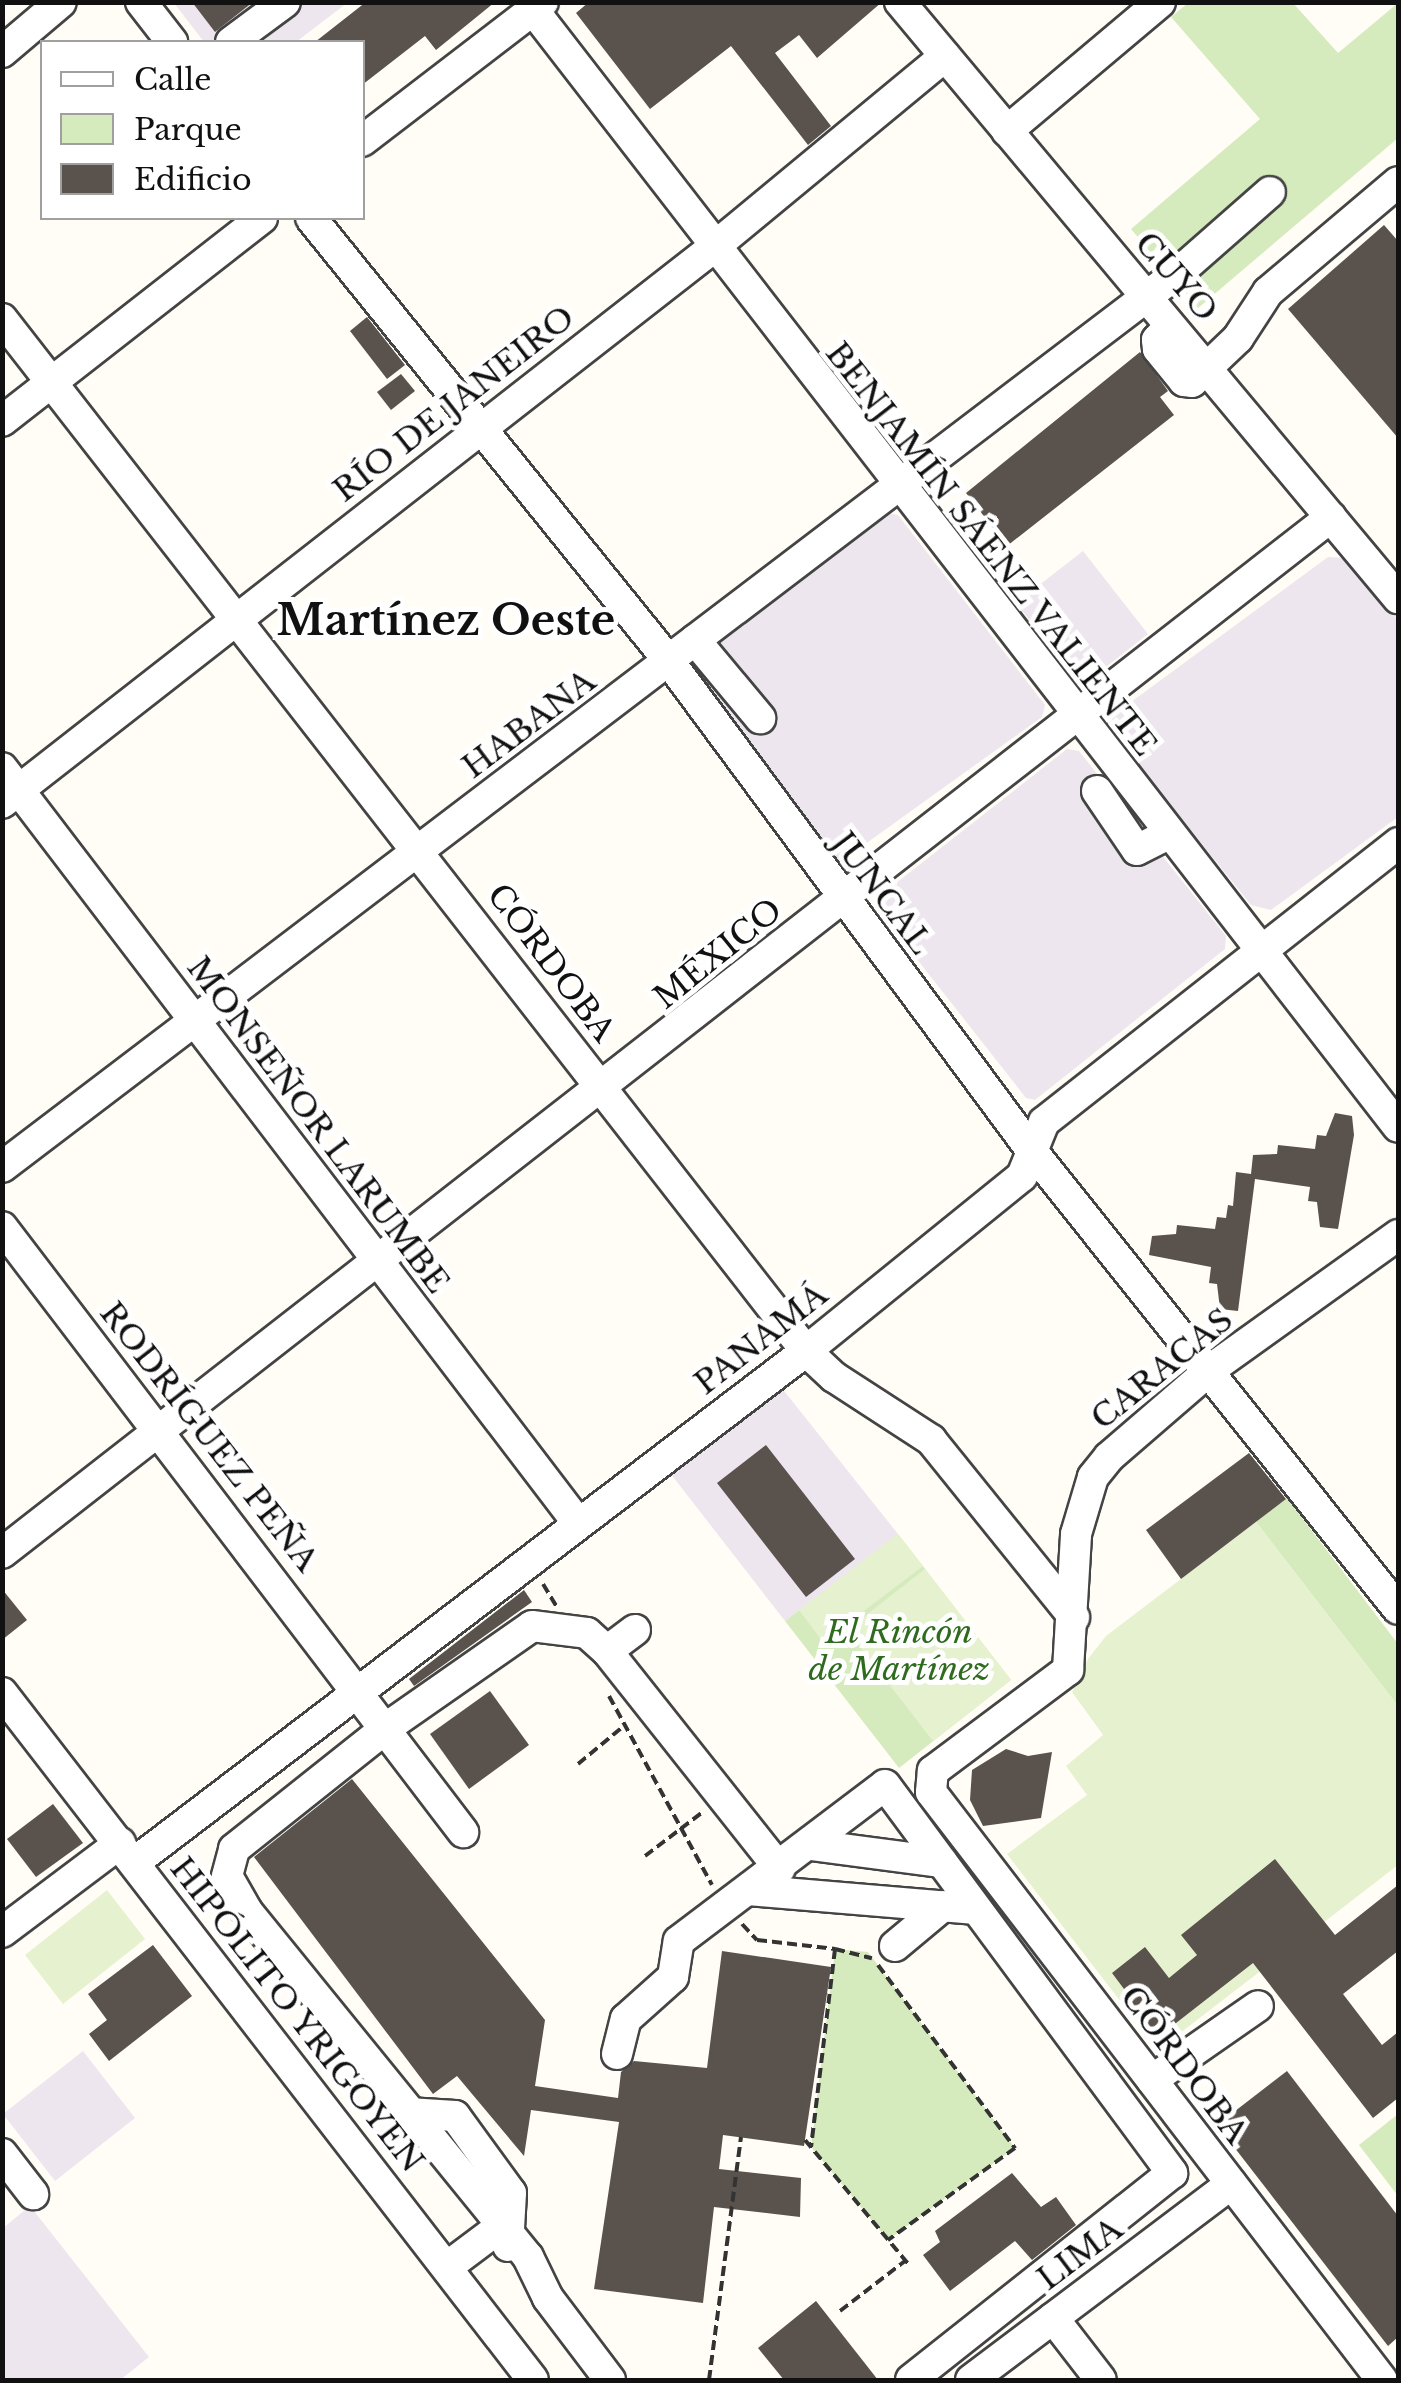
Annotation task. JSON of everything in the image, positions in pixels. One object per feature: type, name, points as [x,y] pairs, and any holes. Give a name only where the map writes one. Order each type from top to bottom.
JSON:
[{"type":"street","points":[[2,52],[61,2]]},
{"type":"street","points":[[141,2],[170,40]]},
{"type":"street","points":[[234,40],[285,2]]},
{"type":"street","name":"CUYO","points":[[900,2],[1398,598]]},
{"type":"street","points":[[1007,131],[1160,2]]},
{"type":"street","points":[[365,139],[538,6]]},
{"type":"street","name":"BENJAMÍN SÁENZ VALIENTE","points":[[538,6],[713,248],[1256,951],[1398,1127]]},
{"type":"street","name":"RÍO DE JANEIRO","points":[[8,787],[235,618],[713,248],[945,56]]},
{"type":"street","points":[[1209,369],[1268,292],[1398,182]]},
{"type":"street","name":"HABANA","points":[[2,1167],[192,1017],[421,851],[896,483],[1145,297],[1270,192]]},
{"type":"street","points":[[2,421],[259,220]]},
{"type":"street","name":"JUNCAL","points":[[313,220],[669,661],[1032,1150],[1211,1369],[1398,1609]]},
{"type":"street","name":"CÓRDOBA","points":[[2,319],[421,851],[806,1350],[834,1377],[931,1440],[1074,1617]]},
{"type":"street","name":"MÉXICO","points":[[2,1553],[1080,719],[1331,517]]},
{"type":"street","points":[[696,640],[760,718]]},
{"type":"street","name":"MONSEÑOR LARUMBE","points":[[8,787],[192,1017],[578,1523]]},
{"type":"street","points":[[1096,791],[1137,850],[1168,834]]},
{"type":"street","name":"PANAMÁ","points":[[2,1932],[127,1852],[364,1687],[806,1350],[1022,1176],[1044,1122],[1256,951],[1398,843]]},
{"type":"street","name":"RODRÍGUEZ PEÑA","points":[[2,1227],[364,1687],[463,1832]]},
{"type":"street","name":"CARACAS","points":[[931,1792],[932,1771],[1068,1670],[1076,1534],[1094,1477],[1211,1369],[1398,1235]]},
{"type":"street","points":[[610,2380],[548,2298],[516,2266],[498,2228],[246,1911],[227,1876],[234,1849],[392,1725],[532,1626],[586,1633],[607,1651],[780,1869]]},
{"type":"street","points":[[607,1651],[634,1630]]},
{"type":"street","name":"HIPÓLITO YRIGOYEN","points":[[2,1693],[533,2380]]},
{"type":"street","points":[[617,2054],[626,2018],[674,1977],[679,1940],[780,1869],[885,1786],[1172,2173],[910,2380]]},
{"type":"street","name":"CÓRDOBA","points":[[931,1792],[1384,2380]]},
{"type":"street","points":[[812,1844],[942,1862]]},
{"type":"street","points":[[737,1899],[976,1909]]},
{"type":"street","points":[[894,1946],[943,1906]]},
{"type":"street","points":[[1152,2080],[1258,2006]]},
{"type":"street","points":[[2,2154],[33,2194]]},
{"type":"street","name":"LIMA","points":[[971,2380],[1231,2184]]},
{"type":"street","points":[[443,2262],[498,2228]]},
{"type":"street","points":[[1053,2318],[1101,2380]]},
{"type":"street","points":[[1384,2380],[1398,2370]]},
{"type":"path","points":[[529,1561],[570,1631]]},
{"type":"path","points":[[607,1692],[681,1828],[737,1899],[757,1940],[868,1952],[1015,2148],[888,2240]]},
{"type":"path","points":[[578,1764],[625,1726]]},
{"type":"path","points":[[645,1856],[723,1796]]},
{"type":"path","points":[[811,2147],[835,1949]]},
{"type":"path","points":[[709,2380],[741,2137]]},
{"type":"path","points":[[805,2140],[910,2266]]},
{"type":"path","points":[[840,2311],[905,2261]]},
{"type":"shaded area","points":[[174,3],[347,3],[299,40],[202,40]]},
{"type":"shaded area","points":[[880,512],[898,515],[1045,705],[1042,717],[836,865],[685,658]]},
{"type":"shaded area","points":[[1083,551],[1148,634],[1088,681],[1076,679],[1016,603]]},
{"type":"shaded area","points":[[1328,557],[1345,558],[1398,620],[1398,817],[1271,910],[1251,905],[1111,731],[1112,716]]},
{"type":"shaded area","points":[[1067,749],[1079,751],[1226,936],[1225,949],[1035,1100],[1026,1098],[876,907],[877,898]]},
{"type":"shaded area","points":[[781,1387],[898,1534],[785,1621],[670,1473]]},
{"type":"shaded area","points":[[83,2051],[135,2118],[55,2181],[3,2114]]},
{"type":"shaded area","points":[[30,2206],[149,2357],[120,2380],[3,2380],[3,2228]]},
{"type":"green space","points":[[1188,3],[1293,3],[1338,53],[1398,3],[1398,138],[1198,308],[1131,229],[1260,119],[1171,17]]},
{"type":"green space","points":[[1287,1498],[1398,1644],[1398,1706],[1256,1522]]},
{"type":"green space","points":[[1256,1522],[1398,1706],[1398,1865],[1158,2050],[1007,1854],[1087,1795],[1066,1766],[1103,1735],[1072,1692],[1088,1659],[1106,1636]]},
{"type":"green space","name":"El Rincón de Martínez","points":[[898,1534],[1011,1680],[899,1768],[785,1621]]},
{"type":"green space","points":[[898,1534],[923,1566],[823,1642],[799,1610]]},
{"type":"green space","points":[[925,1569],[1011,1680],[933,1741],[847,1630]]},
{"type":"green space","points":[[107,1890],[145,1939],[63,2004],[25,1955]]},
{"type":"green space","points":[[835,1949],[868,1952],[1015,2148],[888,2240],[811,2147]]},
{"type":"green space","points":[[1398,2114],[1398,2196],[1359,2145]]},
{"type":"building","points":[[192,2],[253,2],[215,32]]},
{"type":"building","points":[[366,2],[495,2],[436,50],[425,36],[365,83],[365,40],[318,40]]},
{"type":"building","points":[[589,2],[882,2],[817,58],[799,35],[775,53],[831,126],[808,145],[731,46],[650,109],[576,13]]},
{"type":"building","points":[[1384,225],[1398,241],[1398,438],[1288,309]]},
{"type":"building","points":[[367,317],[405,365],[387,379],[350,331]]},
{"type":"building","points":[[1140,352],[1168,391],[1160,397],[1174,415],[1007,546],[966,493]]},
{"type":"building","points":[[401,374],[415,391],[391,410],[377,392]]},
{"type":"building","points":[[1335,1113],[1352,1116],[1354,1135],[1338,1229],[1320,1227],[1317,1202],[1308,1201],[1310,1187],[1255,1179],[1238,1311],[1220,1309],[1217,1284],[1209,1283],[1211,1267],[1149,1255],[1152,1236],[1176,1234],[1177,1225],[1215,1229],[1217,1217],[1226,1218],[1228,1205],[1233,1206],[1236,1172],[1251,1174],[1253,1155],[1277,1154],[1278,1145],[1315,1149],[1317,1135],[1326,1136]]},
{"type":"building","points":[[766,1445],[855,1559],[806,1597],[717,1483]]},
{"type":"building","points":[[1249,1453],[1286,1499],[1181,1579],[1146,1530]]},
{"type":"building","points":[[2,1589],[27,1620],[2,1640]]},
{"type":"building","points":[[524,1590],[532,1602],[414,1686],[409,1679]]},
{"type":"building","points":[[490,1691],[529,1745],[469,1789],[430,1734]]},
{"type":"building","points":[[1006,1749],[1028,1756],[1052,1752],[1041,1818],[983,1826],[970,1800],[972,1770]]},
{"type":"building","points":[[352,1779],[545,2020],[535,2086],[618,2098],[621,2072],[634,2061],[707,2068],[722,1951],[831,1967],[804,2146],[723,2135],[719,2169],[801,2178],[800,2217],[714,2207],[703,2303],[594,2289],[619,2122],[531,2110],[524,2156],[457,2076],[433,2094],[254,1857]]},
{"type":"building","points":[[53,1804],[83,1843],[36,1877],[7,1839]]},
{"type":"building","points":[[1275,1859],[1335,1935],[1398,1885],[1398,1951],[1343,1994],[1382,2045],[1398,2032],[1398,2098],[1373,2118],[1253,1963],[1153,2041],[1120,1999],[1127,1993],[1112,1973],[1145,1947],[1169,1978],[1197,1955],[1181,1935]]},
{"type":"building","points":[[153,1945],[192,1996],[109,2061],[89,2034],[107,2020],[88,1994]]},
{"type":"building","points":[[1287,2071],[1398,2216],[1398,2337],[1388,2346],[1217,2125]]},
{"type":"building","points":[[1012,2173],[1041,2207],[1056,2197],[1076,2225],[1032,2260],[1015,2241],[950,2291],[923,2255],[940,2242],[935,2231]]},
{"type":"building","points":[[816,2301],[878,2380],[784,2380],[758,2348]]},
{"type":"district","name":"Martínez Oeste","points":[[446,620]]}]
